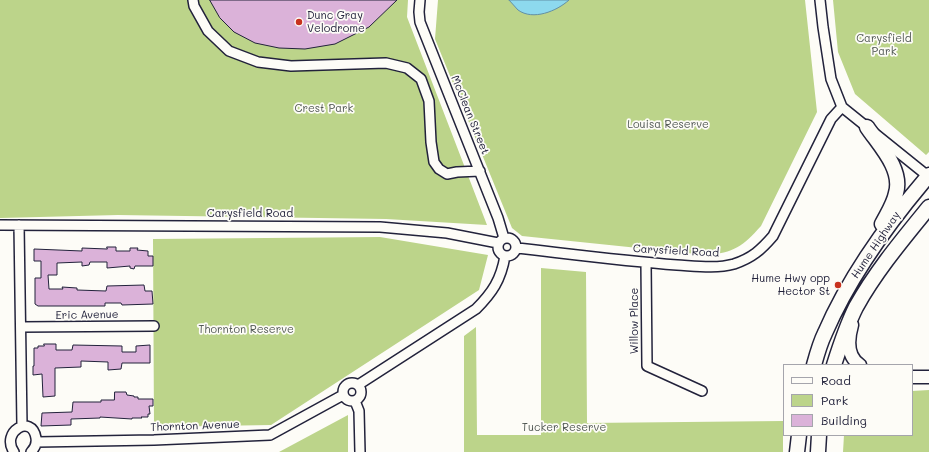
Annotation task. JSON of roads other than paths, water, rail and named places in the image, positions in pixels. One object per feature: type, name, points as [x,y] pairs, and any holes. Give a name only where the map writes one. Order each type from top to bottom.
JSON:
[{"type":"highway","points":[[867,127],[888,157],[894,169],[897,188],[896,194],[869,252]]},
{"type":"highway","name":"Hume Highway","points":[[814,364],[825,333],[845,293],[869,252],[913,193],[929,176]]},
{"type":"highway","name":"Hume Highway","points":[[834,364],[846,330],[856,308],[872,280],[929,207]]},
{"type":"highway","points":[[797,452],[799,436]]},
{"type":"highway","points":[[819,436],[819,452]]},
{"type":"main road","points":[[856,308],[850,331],[849,348],[853,359],[859,364]]},
{"type":"main road","points":[[913,377],[929,377]]},
{"type":"main road","points":[[819,452],[825,436]]},
{"type":"street","points":[[193,0],[194,6],[208,31],[229,51],[258,62],[291,66],[386,62],[407,68],[421,79],[429,102],[431,142],[434,162],[439,169],[447,174],[458,172],[480,172]]},
{"type":"street","name":"McClean Street","points":[[420,0],[420,22],[480,172],[501,241]]},
{"type":"street","points":[[820,0],[828,63],[833,86],[842,107],[929,176]]},
{"type":"street","name":"Carysfield Road","points":[[517,248],[646,263],[706,266],[725,266],[751,257],[761,250],[773,236],[831,119],[842,107]]},
{"type":"street","name":"Carysfield Road","points":[[0,225],[380,227],[501,241]]},
{"type":"street","points":[[19,225],[22,426]]},
{"type":"street","points":[[513,240],[517,248],[514,254],[508,257],[498,251],[501,241],[513,240]]},
{"type":"street","name":"Thornton Avenue","points":[[37,442],[154,440],[270,435],[343,395],[343,389],[347,384],[352,382],[358,385],[476,309],[491,293],[497,283],[503,267],[505,256]]},
{"type":"street","name":"Willow Place","points":[[646,263],[647,366],[702,391]]},
{"type":"street","name":"Eric Avenue","points":[[20,328],[154,326]]},
{"type":"street","points":[[356,401],[361,394],[360,387],[358,385]]},
{"type":"street","points":[[343,395],[348,400],[356,401]]},
{"type":"street","points":[[356,401],[359,411],[360,452]]},
{"type":"street","points":[[14,452],[4,442],[13,429],[22,426],[31,429],[34,433],[37,442],[36,446],[31,452]]},
{"type":"water","points":[[509,0],[569,0],[552,11],[538,15],[531,15],[518,10]]},
{"type":"place","name":"Dunc Gray Velodrome","points":[[299,22]]},
{"type":"place","name":"Hume Hwy opp Hector St","points":[[838,285]]},
{"type":"park label","name":"Carysfield Park","points":[[884,45]]},
{"type":"park label","name":"Crest Park","points":[[324,109]]},
{"type":"park label","name":"Louisa Reserve","points":[[668,125]]},
{"type":"park label","name":"Thornton Reserve","points":[[246,330]]},
{"type":"park label","name":"Tucker Reserve","points":[[564,428]]}]
